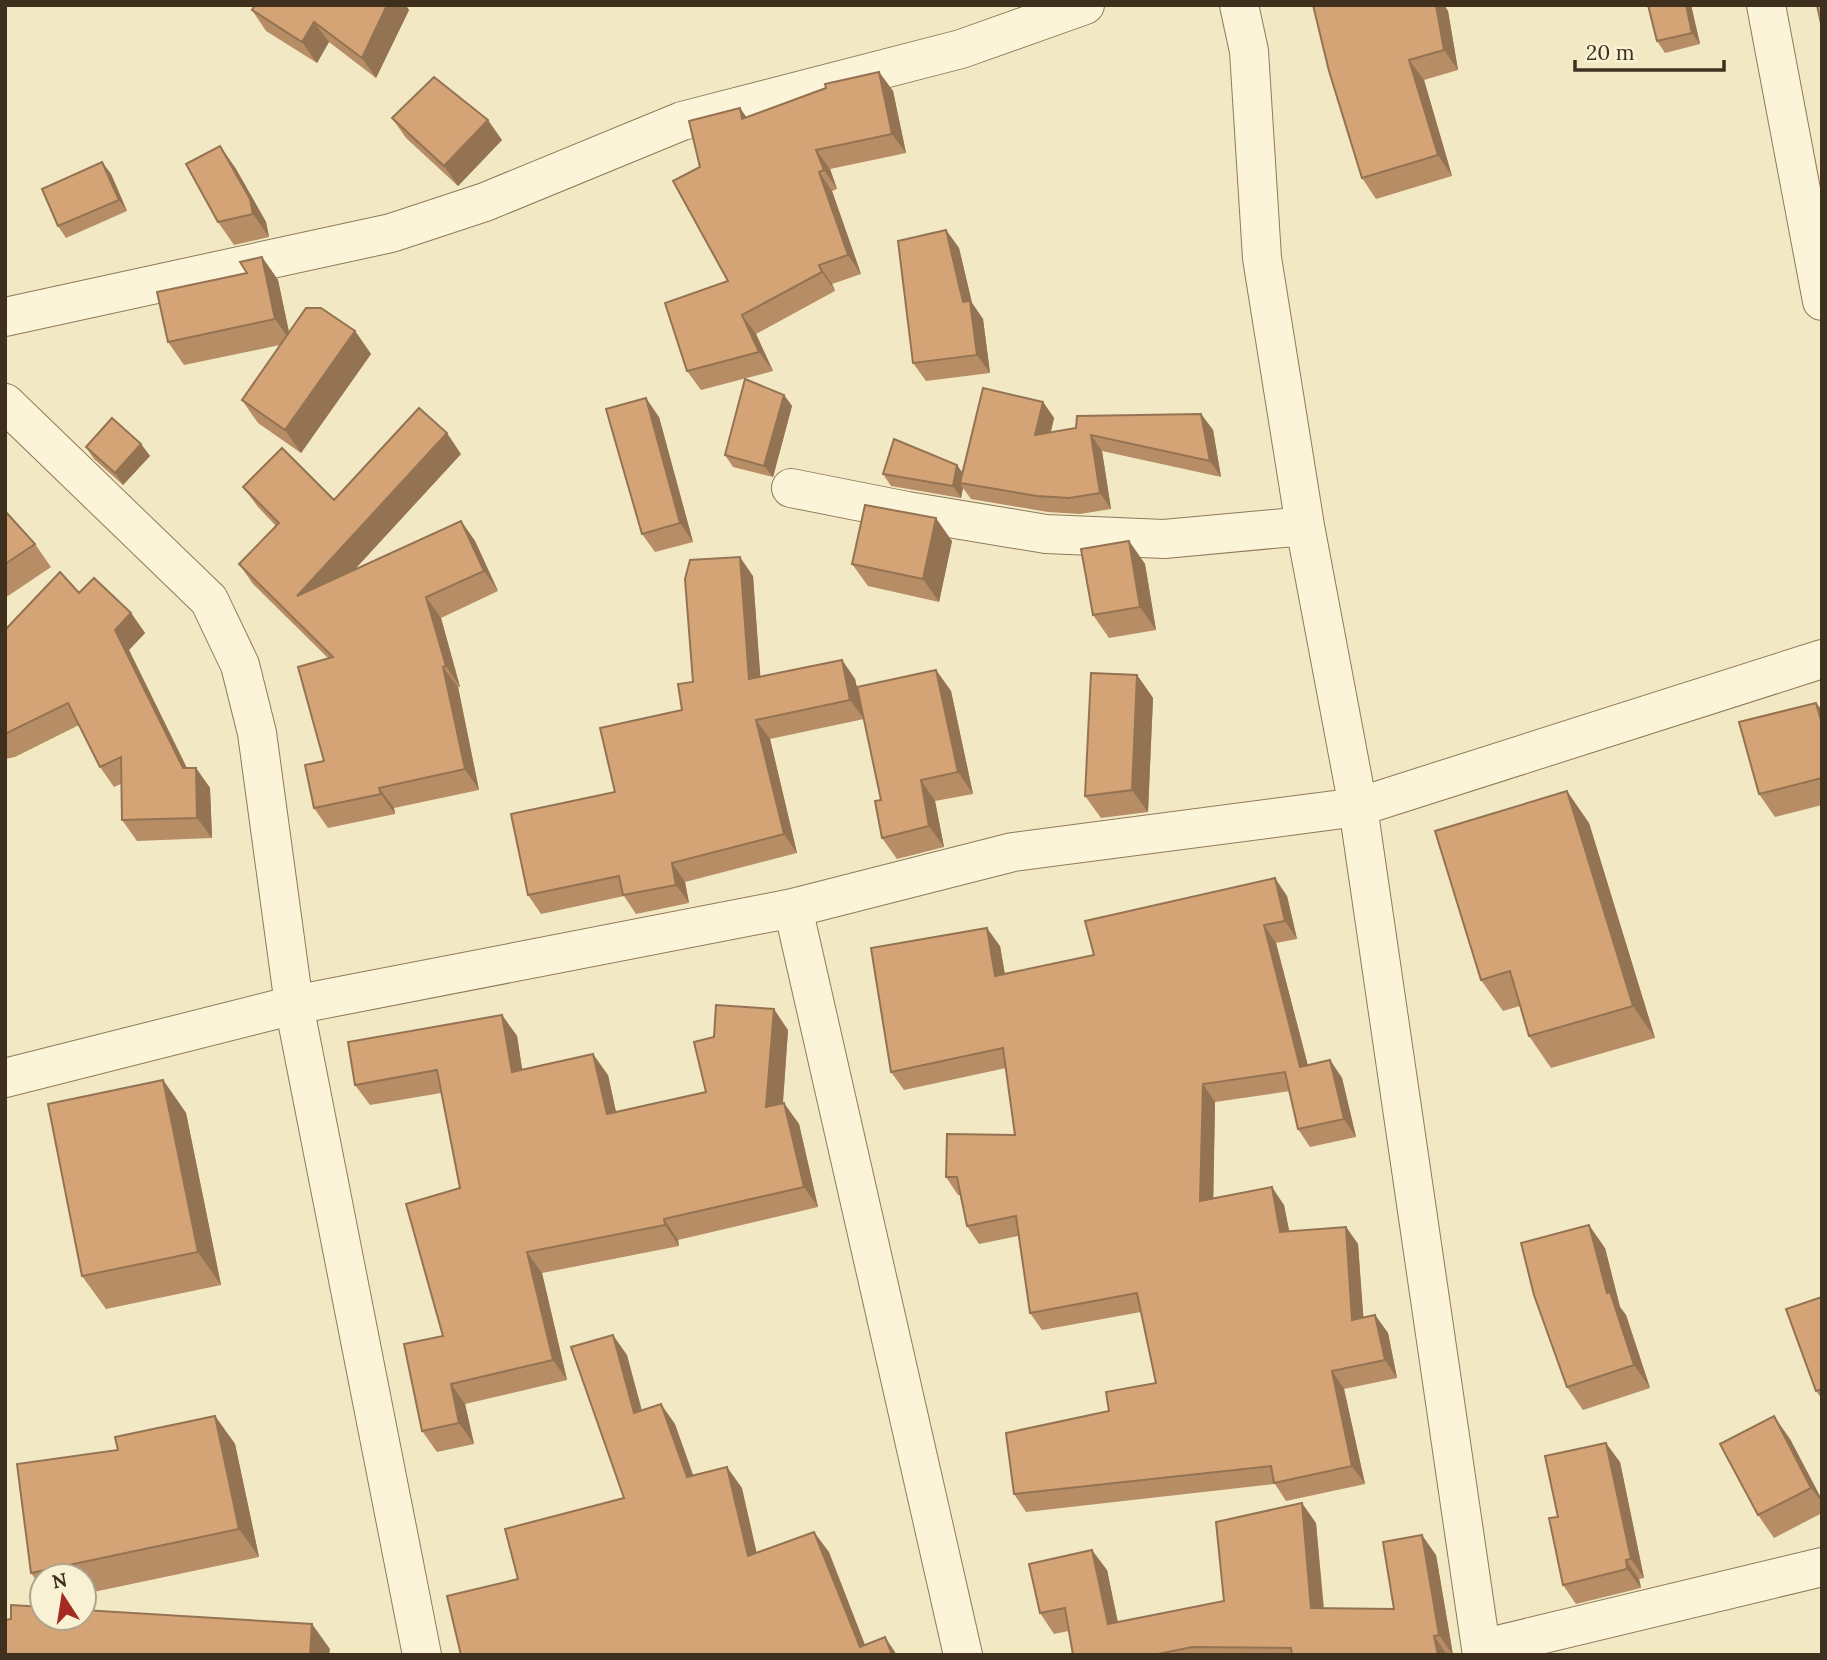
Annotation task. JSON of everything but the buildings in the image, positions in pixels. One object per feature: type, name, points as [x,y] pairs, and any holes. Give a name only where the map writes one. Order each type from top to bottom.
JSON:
[{"type":"street","points":[[5,317],[391,233],[485,202],[682,121],[961,49],[1085,5]]},
{"type":"street","points":[[1239,5],[1249,51],[1262,258],[1305,526],[1358,807],[1482,1652],[1822,1567]]},
{"type":"street","points":[[1766,5],[1822,301]]},
{"type":"street","points":[[5,402],[209,600],[240,665],[257,733],[294,1005],[422,1655]]},
{"type":"street","points":[[791,488],[906,511],[1046,534],[1164,539],[1305,526]]},
{"type":"street","points":[[5,1079],[294,1005],[793,908],[1013,852],[1358,807],[1822,659]]},
{"type":"street","points":[[793,908],[963,1655]]}]
